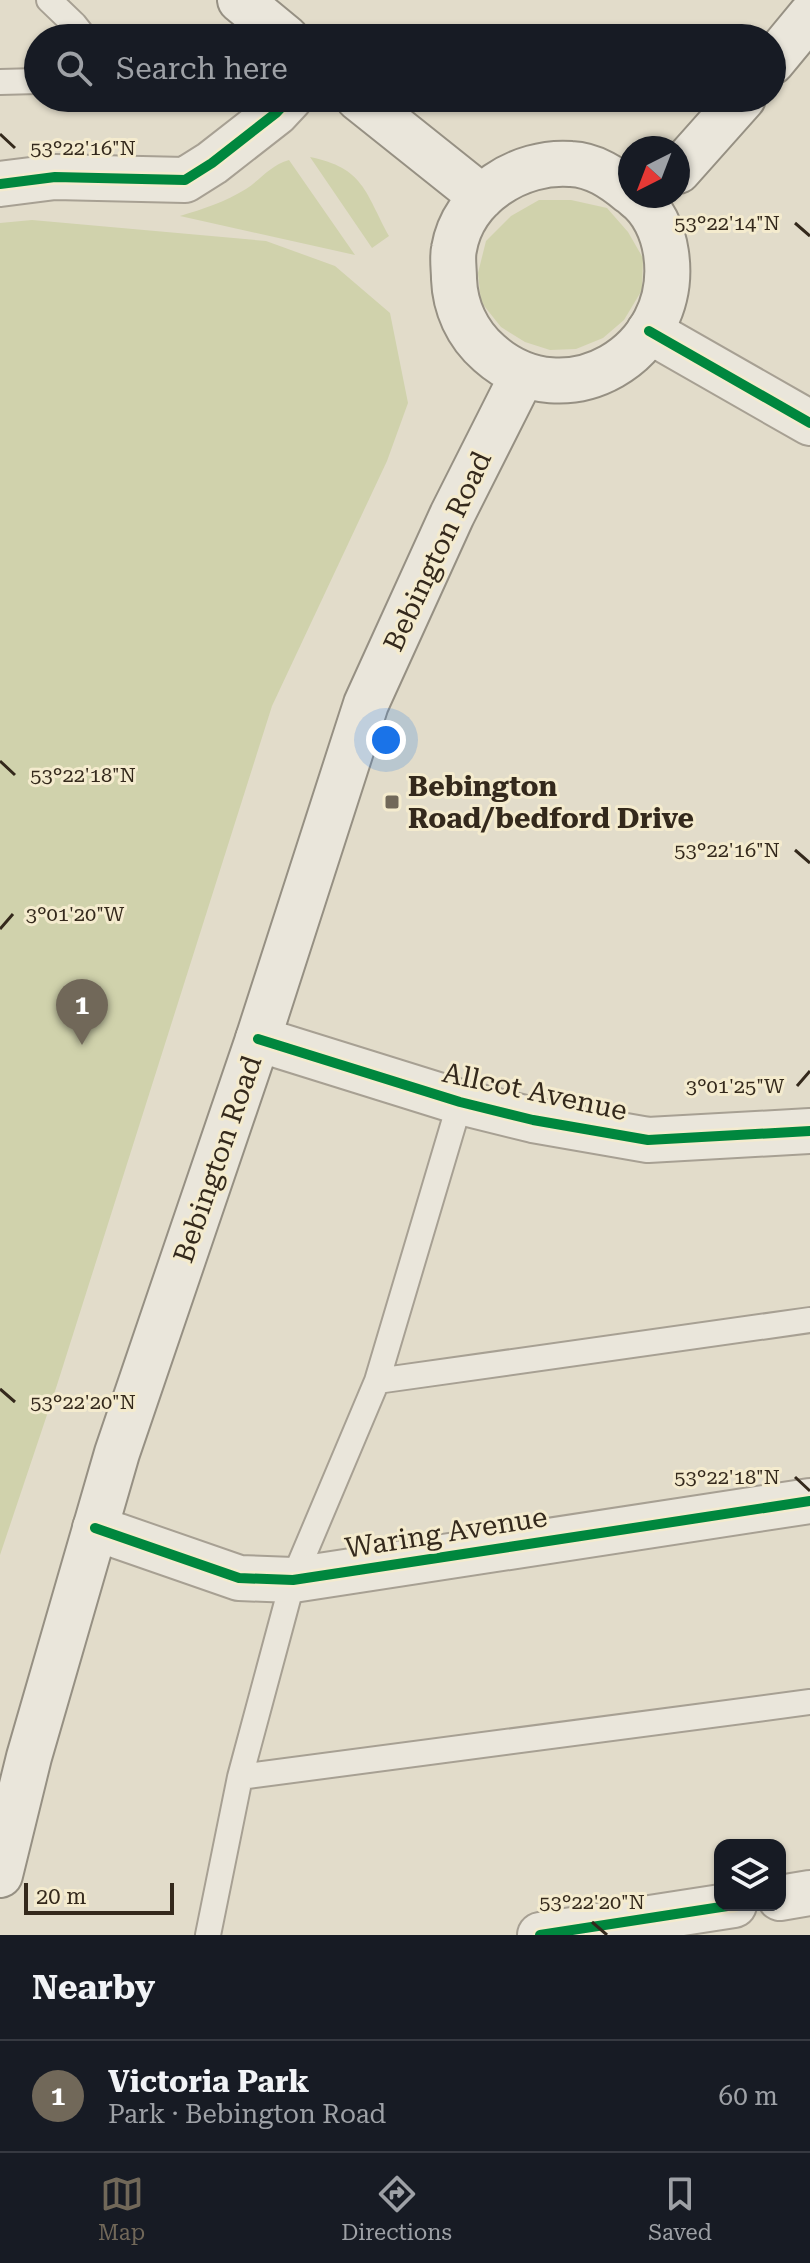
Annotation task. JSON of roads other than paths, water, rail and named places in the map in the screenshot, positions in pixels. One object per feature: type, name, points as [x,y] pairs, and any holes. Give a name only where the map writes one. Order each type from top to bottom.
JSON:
[{"type":"main road","points":[[240,0],[269,24]]},
{"type":"main road","points":[[786,45],[810,16]]},
{"type":"main road","points":[[0,184],[55,177],[185,180],[277,112]]},
{"type":"main road","points":[[376,112],[482,197]]},
{"type":"main road","points":[[690,158],[731,112]]},
{"type":"main road","points":[[618,181],[607,174],[571,164],[522,169],[490,189],[468,213],[454,248],[455,301],[471,335],[490,355],[523,374],[549,380],[586,377],[613,367],[642,343],[662,312],[669,275],[664,238],[648,208]]},
{"type":"main road","points":[[649,331],[810,423]]},
{"type":"main road","name":"Bebington Road","points":[[0,1875],[29,1757],[117,1453],[258,1039],[366,704],[452,515],[523,374]]},
{"type":"main road","name":"Allcot Avenue","points":[[258,1039],[460,1102],[533,1120],[648,1140],[810,1131]]},
{"type":"main road","name":"Waring Avenue","points":[[95,1528],[239,1578],[293,1580],[810,1501]]},
{"type":"main road","points":[[786,1897],[810,1893]]},
{"type":"main road","points":[[540,1935],[714,1908]]},
{"type":"lane","points":[[49,0],[74,24]]},
{"type":"lane","points":[[0,82],[24,81]]},
{"type":"lane","points":[[208,1935],[240,1777],[293,1580],[377,1381],[460,1102]]},
{"type":"lane","points":[[377,1381],[810,1320]]},
{"type":"lane","points":[[240,1777],[810,1702]]},
{"type":"place","name":"Bebington Road/bedford Drive","points":[[392,802]]},
{"type":"place","name":"Victoria Park","points":[[82,1045]]}]
